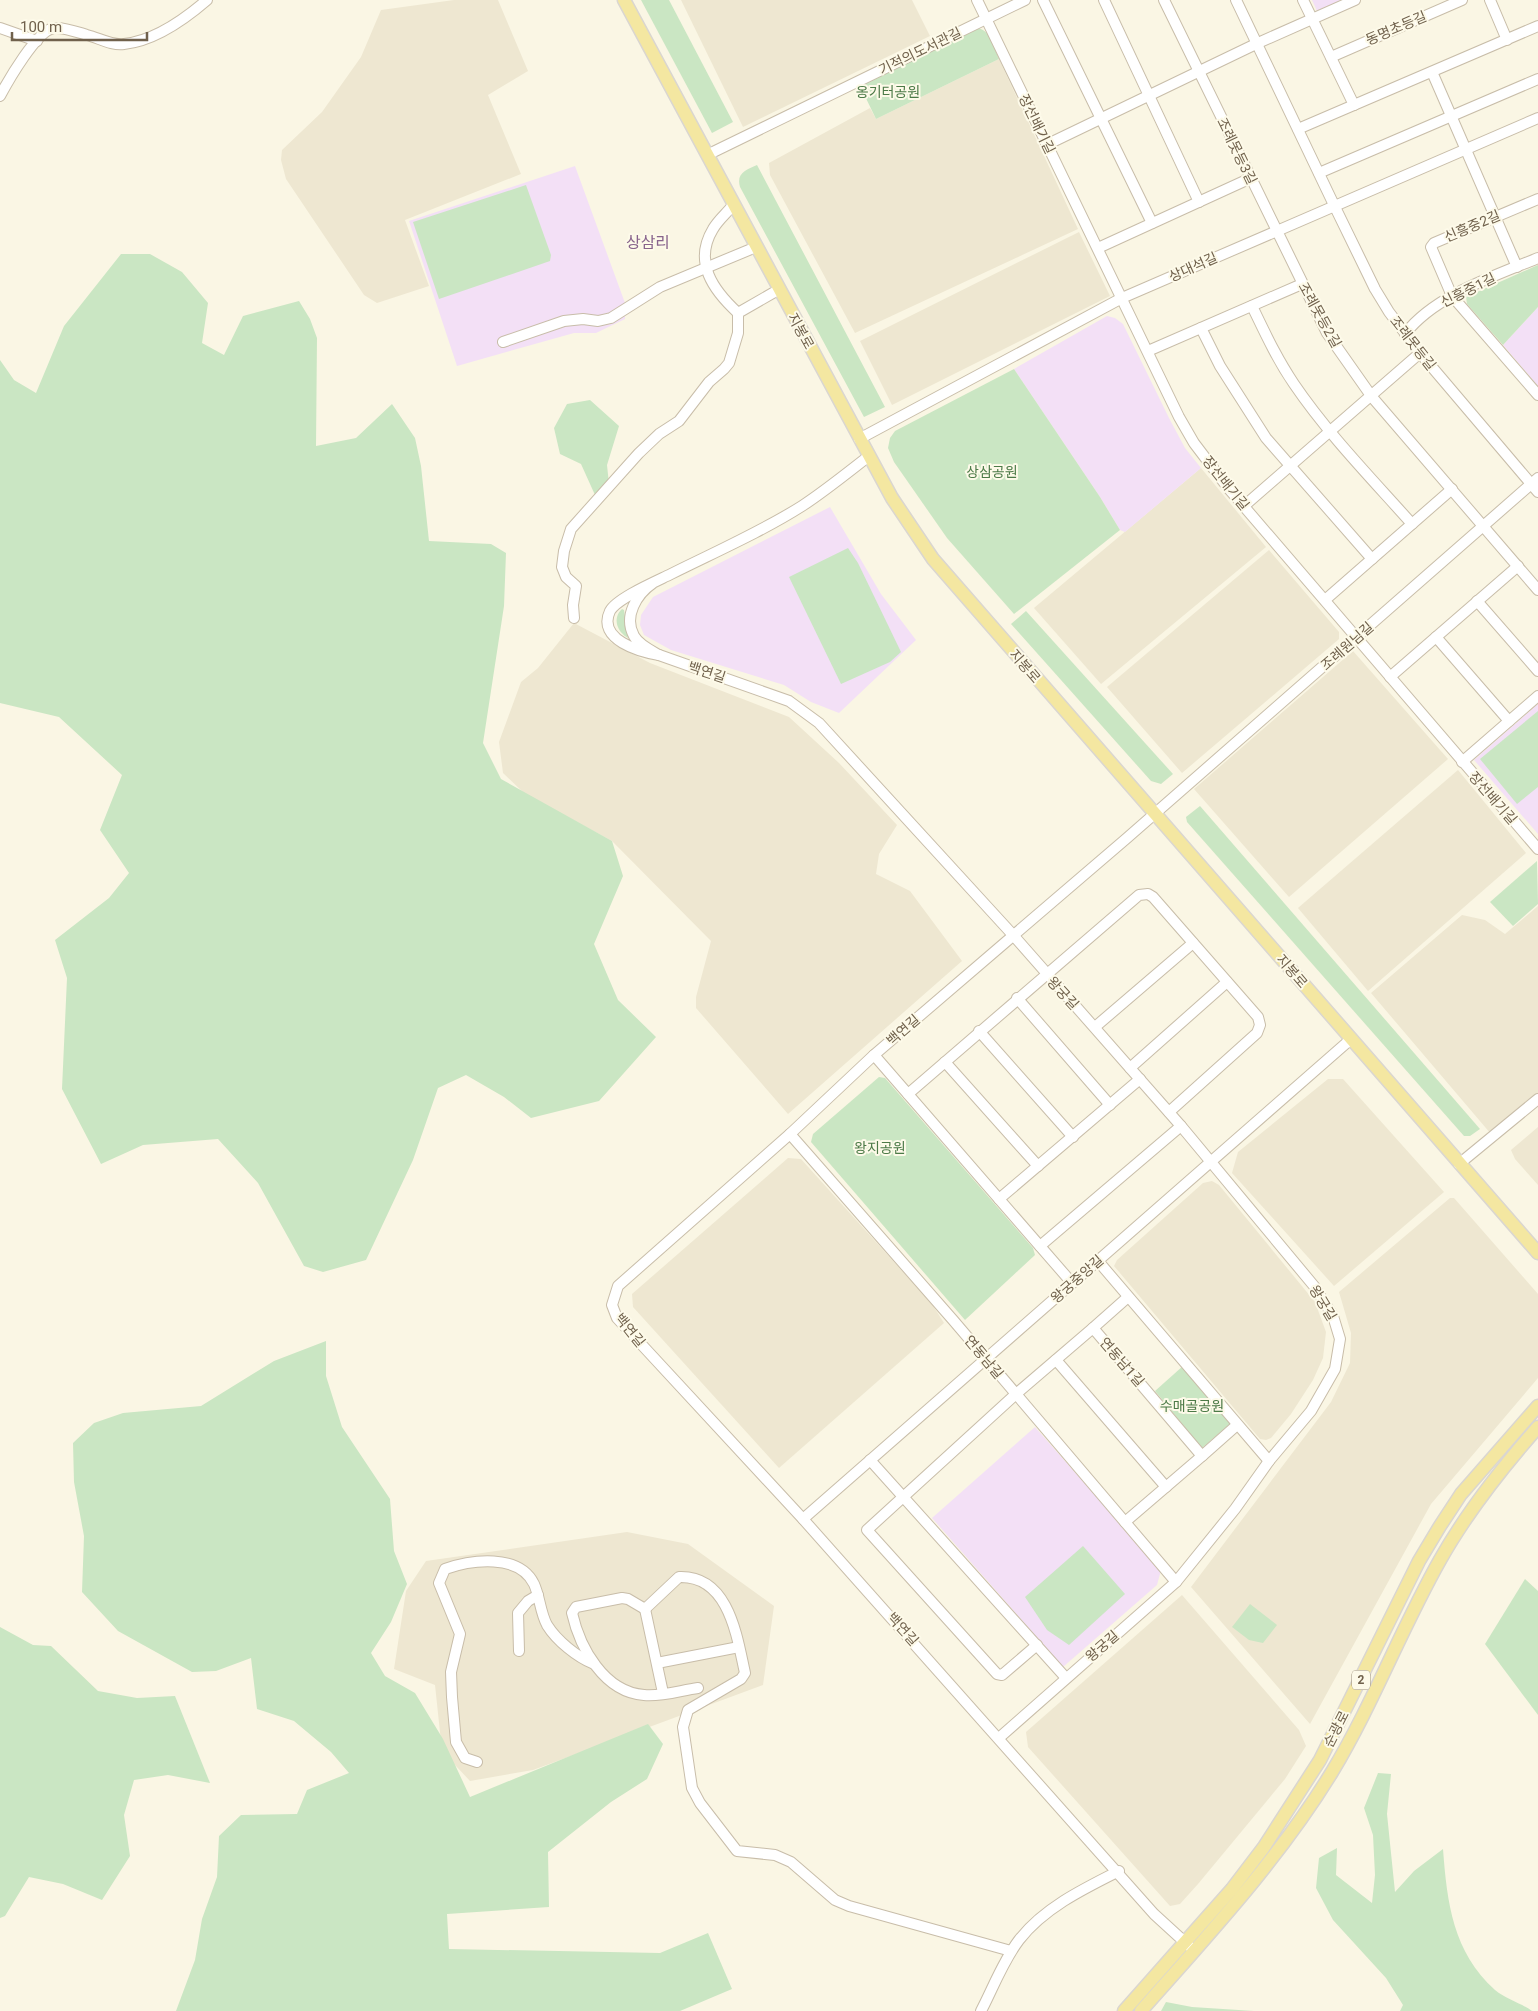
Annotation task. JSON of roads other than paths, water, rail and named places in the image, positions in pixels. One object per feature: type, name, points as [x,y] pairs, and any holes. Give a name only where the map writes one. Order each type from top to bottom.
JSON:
[{"type":"main road","name":"지봉로","points":[[624,0],[859,439],[892,498],[933,559],[1538,1253]]},
{"type":"main road","name":"순광로","points":[[1141,2011],[1264,1848],[1320,1760],[1419,1561],[1440,1526],[1461,1494],[1534,1410],[1538,1401]]},
{"type":"main road","name":"순광로","points":[[1124,2011],[1189,1946],[1281,1845],[1331,1773],[1444,1553],[1498,1473],[1538,1427]]},
{"type":"street","points":[[0,96],[45,32],[55,28],[74,31],[114,44],[124,44],[174,25],[207,0]]},
{"type":"street","name":"장선배기길","points":[[977,0],[1046,145],[1194,443],[1244,506],[1538,849]]},
{"type":"street","name":"기적의도서관길","points":[[707,155],[1026,0]]},
{"type":"street","points":[[1044,0],[1152,223]]},
{"type":"street","points":[[1104,0],[1199,202]]},
{"type":"street","name":"조례못등3길","points":[[1164,0],[1276,230]]},
{"type":"street","name":"조례못등길","points":[[1236,0],[1375,289],[1404,334],[1420,354],[1536,485]]},
{"type":"street","points":[[1303,0],[1354,105]]},
{"type":"street","points":[[1046,145],[1258,43],[1354,0]]},
{"type":"street","name":"동명초등길","points":[[1331,57],[1462,0]]},
{"type":"street","points":[[1490,0],[1507,40]]},
{"type":"street","points":[[1298,129],[1538,26]]},
{"type":"street","points":[[0,28],[37,41]]},
{"type":"street","points":[[1432,72],[1516,267]]},
{"type":"street","points":[[1319,173],[1538,80]]},
{"type":"street","name":"상대석길","points":[[859,439],[1122,298],[1334,205],[1466,151],[1538,118]]},
{"type":"street","points":[[1098,248],[1251,178]]},
{"type":"street","name":"신흥중2길","points":[[1452,296],[1431,250],[1432,245],[1495,216],[1538,199]]},
{"type":"street","points":[[574,618],[573,605],[576,586],[566,577],[562,559],[571,529],[639,453],[659,434],[679,421],[709,382],[729,363],[738,333],[738,312],[721,297],[705,266],[705,251],[714,228],[734,205]]},
{"type":"street","name":"조례못등2길","points":[[1276,230],[1327,333],[1371,396],[1538,590]]},
{"type":"street","points":[[502,342],[564,322],[583,319],[598,321],[611,318],[660,287],[705,266],[756,247]]},
{"type":"street","name":"신흥중1길","points":[[1404,334],[1414,321],[1452,296],[1538,258]]},
{"type":"street","points":[[1148,351],[1302,284]]},
{"type":"street","points":[[738,312],[778,290]]},
{"type":"street","points":[[1452,296],[1538,395]]},
{"type":"street","points":[[1252,306],[1271,346],[1293,383],[1330,431],[1412,524]]},
{"type":"street","points":[[1201,328],[1240,400],[1289,467],[1372,559]]},
{"type":"street","points":[[1244,506],[1420,354]]},
{"type":"street","name":"백연길","points":[[869,456],[807,502],[781,518],[653,583],[615,605],[608,618],[611,629],[620,642],[640,652],[659,655],[767,692],[804,710],[831,734],[880,791],[1013,935]]},
{"type":"street","name":"조례원님길","points":[[1155,814],[1483,526],[1536,485]]},
{"type":"street","points":[[1325,600],[1452,490]]},
{"type":"street","points":[[1390,677],[1518,566]]},
{"type":"street","name":"백연길","points":[[653,583],[636,601],[630,620],[636,639],[659,655]]},
{"type":"street","points":[[1477,601],[1538,671]]},
{"type":"street","points":[[1436,637],[1509,721]]},
{"type":"street","points":[[1462,762],[1538,696]]},
{"type":"street","name":"백연길","points":[[1155,814],[874,1055],[790,1134],[618,1286],[612,1305],[617,1318],[803,1519],[1000,1737],[1119,1871],[1154,1914],[1189,1946]]},
{"type":"street","points":[[908,1094],[1017,998],[1142,894],[1148,894],[1153,897],[1258,1017],[1260,1029],[1169,1112]]},
{"type":"street","name":"왕궁길","points":[[1000,1737],[1176,1582],[1235,1509],[1268,1461],[1311,1411],[1324,1390],[1336,1363],[1340,1339],[1333,1316],[1314,1286],[1169,1112],[1013,935]]},
{"type":"street","points":[[1095,1027],[1193,943]]},
{"type":"street","points":[[1130,1068],[1227,982]]},
{"type":"street","points":[[1017,998],[1110,1105]]},
{"type":"street","points":[[979,1031],[1073,1136]]},
{"type":"street","name":"왕궁중앙길","points":[[803,1519],[1351,1039]]},
{"type":"street","points":[[874,1055],[1072,1283]]},
{"type":"street","points":[[945,1062],[1038,1166]]},
{"type":"street","points":[[999,1199],[1140,1079]]},
{"type":"street","points":[[1459,1164],[1538,1098]]},
{"type":"street","points":[[1040,1246],[1181,1126]]},
{"type":"street","name":"연동남길","points":[[790,1134],[986,1359],[1176,1582]]},
{"type":"street","points":[[1098,1261],[1268,1461]]},
{"type":"street","points":[[1093,1328],[1128,1297]]},
{"type":"street","name":"연동남1길","points":[[1037,1645],[1002,1675],[997,1674],[867,1530],[1016,1394],[1093,1328],[1202,1456]]},
{"type":"street","points":[[1056,1360],[1166,1487]]},
{"type":"street","points":[[1125,1522],[1237,1425]]},
{"type":"street","points":[[870,1460],[1066,1678]]},
{"type":"street","points":[[477,1762],[465,1758],[456,1742],[451,1672],[460,1634],[440,1583],[445,1569],[477,1563],[502,1562],[519,1569],[533,1582],[540,1608],[550,1628],[584,1660],[595,1664]]},
{"type":"street","points":[[645,1609],[679,1577],[689,1577],[706,1585],[723,1600],[734,1623],[745,1673],[741,1679],[688,1710],[683,1727],[692,1788],[700,1803],[737,1851],[775,1855],[791,1862],[820,1889],[835,1900],[849,1906],[1011,1951]]},
{"type":"street","points":[[519,1651],[518,1613],[528,1600],[538,1595]]},
{"type":"street","points":[[663,1693],[645,1609],[628,1598],[576,1607],[572,1613],[576,1627],[588,1654],[604,1676],[635,1694],[647,1696],[698,1688]]},
{"type":"street","points":[[657,1664],[739,1647]]},
{"type":"street","points":[[981,2011],[1011,1951],[1027,1931],[1049,1911],[1081,1890],[1119,1871]]},
{"type":"district","name":"상삼리","points":[[648,242]]},
{"type":"park label","name":"옹기터공원","points":[[888,92]]},
{"type":"park label","name":"상삼공원","points":[[992,472]]},
{"type":"park label","name":"왕지공원","points":[[880,1148]]},
{"type":"park label","name":"수매골공원","points":[[1192,1406]]}]
